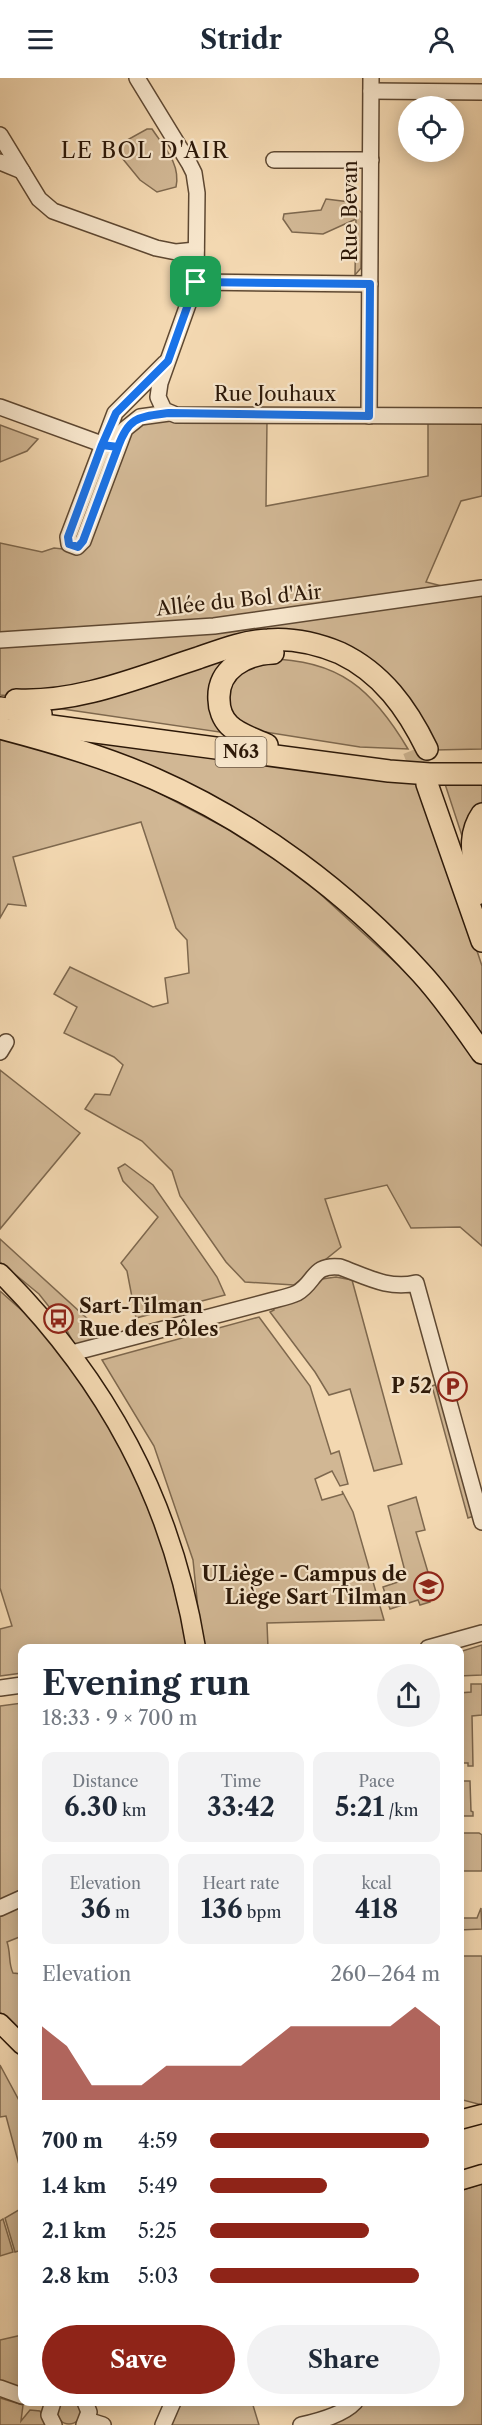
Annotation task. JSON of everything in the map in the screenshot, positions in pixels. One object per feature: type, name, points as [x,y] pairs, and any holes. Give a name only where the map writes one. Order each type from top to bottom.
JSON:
[{"type":"highway","points":[[0,699],[55,699],[89,693],[237,645],[269,639],[288,640],[335,651],[373,674],[400,702],[420,750],[386,706],[366,685],[342,670],[315,659],[279,653],[254,655],[232,666],[221,682],[218,695],[220,711],[229,725],[237,732],[267,744]]},
{"type":"highway","name":"N63","points":[[0,708],[400,761],[430,764],[482,763]]},
{"type":"highway","name":"N63","points":[[0,719],[389,771],[482,774]]},
{"type":"highway","points":[[0,728],[57,744],[156,780],[217,811],[271,844],[322,882],[391,943],[422,974],[482,1053]]},
{"type":"highway","points":[[480,900],[434,783],[482,941]]},
{"type":"highway","points":[[480,900],[471,840],[475,823],[482,814]]},
{"type":"main road","points":[[0,1273],[72,1353],[118,1422],[153,1496],[178,1567],[195,1644]]},
{"type":"main road","points":[[0,2023],[18,2041]]},
{"type":"main road","points":[[464,2119],[482,2114]]},
{"type":"main road","points":[[464,2122],[482,2127]]},
{"type":"main road","points":[[464,2181],[482,2174]]},
{"type":"main road","points":[[464,2184],[482,2186]]},
{"type":"street","points":[[137,78],[194,173],[197,193],[196,282],[168,361],[164,408]]},
{"type":"street","points":[[371,84],[482,92]]},
{"type":"street","name":"Rue Bevan","points":[[369,416],[371,84]]},
{"type":"street","points":[[0,137],[39,199],[60,215],[156,248],[176,252],[196,250]]},
{"type":"street","points":[[274,160],[370,160]]},
{"type":"street","points":[[0,162],[22,171]]},
{"type":"street","points":[[196,282],[370,284]]},
{"type":"street","points":[[164,408],[129,424],[110,446],[68,537],[69,544],[75,547],[83,541],[110,446],[116,413],[168,361]]},
{"type":"street","points":[[141,386],[152,387],[164,408]]},
{"type":"street","points":[[0,407],[110,446]]},
{"type":"street","name":"Rue Jouhaux","points":[[164,408],[369,416],[482,416]]},
{"type":"street","name":"Allée du Bol d'Air","points":[[0,640],[214,626],[482,588]]},
{"type":"street","points":[[72,1353],[298,1292],[316,1272],[331,1266],[392,1284],[403,1286],[416,1283],[482,1522]]},
{"type":"street","points":[[442,1644],[482,1633]]},
{"type":"street","points":[[0,1688],[18,1686]]},
{"type":"street","points":[[0,1908],[18,1900]]},
{"type":"street","points":[[0,2388],[18,2395]]},
{"type":"street","points":[[48,2406],[54,2425]]},
{"type":"street","points":[[87,2406],[89,2412],[86,2422],[103,2425]]},
{"type":"street","points":[[163,2425],[171,2406]]},
{"type":"street","points":[[301,2425],[326,2418],[351,2406]]},
{"type":"shaded area","points":[[147,129],[152,129],[174,163],[176,187],[157,192],[140,180],[118,153],[120,144]]},
{"type":"shaded area","points":[[326,199],[350,202],[362,213],[361,268],[355,275],[356,219],[323,234],[292,232],[283,219],[284,214],[321,210]]},
{"type":"shaded area","points":[[152,420],[267,420],[266,506],[428,476],[428,421],[482,421],[482,496],[461,501],[426,582],[482,596],[482,749],[434,750],[390,681],[281,635],[87,688],[22,697],[0,695],[0,543],[42,552],[54,548],[72,550],[128,431]]},
{"type":"shaded area","points":[[0,425],[38,439],[27,451],[0,462]]},
{"type":"shaded area","points":[[243,652],[227,662],[226,733],[49,707]]},
{"type":"shaded area","points":[[267,659],[292,660],[314,665],[334,672],[351,682],[381,710],[408,749],[360,747],[253,730],[236,723],[226,706],[226,687],[236,671]]},
{"type":"shaded area","points":[[0,733],[125,775],[226,828],[277,861],[318,892],[407,973],[482,1064],[482,1246],[460,1227],[411,1228],[387,1185],[325,1199],[341,1247],[294,1285],[245,1282],[226,1262],[180,1196],[172,1171],[142,1141],[85,1109],[95,1094],[110,1095],[123,1065],[114,1057],[64,1033],[77,1007],[54,994],[70,967],[153,1007],[168,1003],[165,978],[189,973],[187,940],[176,928],[141,822],[13,857],[26,906],[8,904],[0,918]]},
{"type":"shaded area","points":[[67,734],[421,782],[482,966],[482,1036],[340,888],[109,754]]},
{"type":"shaded area","points":[[482,782],[482,807],[466,848],[445,784]]},
{"type":"shaded area","points":[[0,1070],[80,1133],[0,1229]]},
{"type":"shaded area","points":[[125,1164],[153,1185],[217,1277],[225,1295],[136,1318],[127,1271],[121,1263],[158,1217],[123,1181],[118,1168]]},
{"type":"shaded area","points":[[0,1239],[91,1322],[100,1340],[77,1349],[65,1327],[39,1294],[0,1262]]},
{"type":"shaded area","points":[[336,1277],[352,1280],[402,1464],[374,1471],[350,1389],[329,1395],[315,1372],[270,1312],[274,1310],[273,1302],[315,1280]]},
{"type":"shaded area","points":[[0,1291],[71,1354],[133,1458],[177,1576],[186,1644],[18,1644],[18,1674],[0,1676],[0,1629],[12,1626],[0,1588]]},
{"type":"shaded area","points":[[259,1317],[310,1386],[331,1454],[339,1451],[348,1484],[340,1486],[332,1471],[315,1479],[322,1500],[343,1494],[342,1491],[353,1512],[384,1620],[267,1623],[268,1644],[202,1644],[193,1560],[154,1446],[102,1360]]},
{"type":"shaded area","points":[[440,1383],[477,1515],[468,1518],[432,1386]]},
{"type":"shaded area","points":[[416,1497],[425,1530],[416,1532],[433,1589],[427,1591],[430,1602],[420,1605],[418,1600],[390,1609],[383,1587],[407,1579],[388,1506]]},
{"type":"shaded area","points":[[482,1645],[482,1675],[464,1676],[464,1650]]},
{"type":"shaded area","points":[[471,1684],[482,1684],[482,1715],[472,1716],[473,1766],[468,1766],[468,1763],[464,1763],[464,1693],[471,1692]]},
{"type":"shaded area","points":[[18,1704],[18,1938],[7,1942],[13,1973],[18,1974],[18,2031],[0,2012],[0,1706]]},
{"type":"shaded area","points":[[464,1781],[470,1781],[473,1816],[464,1816]]},
{"type":"shaded area","points":[[464,1833],[482,1835],[482,1871],[464,1871]]},
{"type":"shaded area","points":[[481,1908],[482,1929],[464,1930],[464,1918],[477,1918]]},
{"type":"shaded area","points":[[464,1956],[482,1956],[482,2105],[464,2100]]},
{"type":"shaded area","points":[[0,2065],[18,2099],[18,2161],[6,2116],[0,2117]]},
{"type":"shaded area","points":[[482,2184],[482,2425],[328,2425],[356,2406],[464,2406],[464,2189]]},
{"type":"shaded area","points":[[18,2210],[18,2251],[15,2252],[5,2218]]},
{"type":"shaded area","points":[[3,2219],[13,2252],[0,2256],[0,2221]]},
{"type":"shaded area","points":[[18,2336],[18,2390],[0,2384],[0,2340]]},
{"type":"shaded area","points":[[0,2398],[23,2406],[21,2421],[30,2410],[40,2411],[46,2425],[0,2425]]},
{"type":"shaded area","points":[[58,2406],[80,2407],[78,2421],[69,2424],[60,2421],[57,2412]]},
{"type":"shaded area","points":[[177,2406],[253,2406],[259,2425],[168,2425]]},
{"type":"tunnel","points":[[413,750],[427,784]]},
{"type":"place","name":"Sart-Tilman Rue des Pôles","points":[[58,1318]]},
{"type":"place","name":"P 52","points":[[453,1386]]},
{"type":"place","name":"ULiège - Campus de Liège Sart Tilman","points":[[428,1586]]},
{"type":"district","name":"LE BOL D'AIR","points":[[145,150]]},
{"type":"route","points":[[196,282],[168,361],[123,404],[111,421],[102,445],[118,447],[83,541],[78,547],[72,546],[69,544],[68,537],[102,445],[106,446],[118,447],[125,429],[140,417],[169,413],[176,415],[369,416],[370,284],[196,282]]}]
